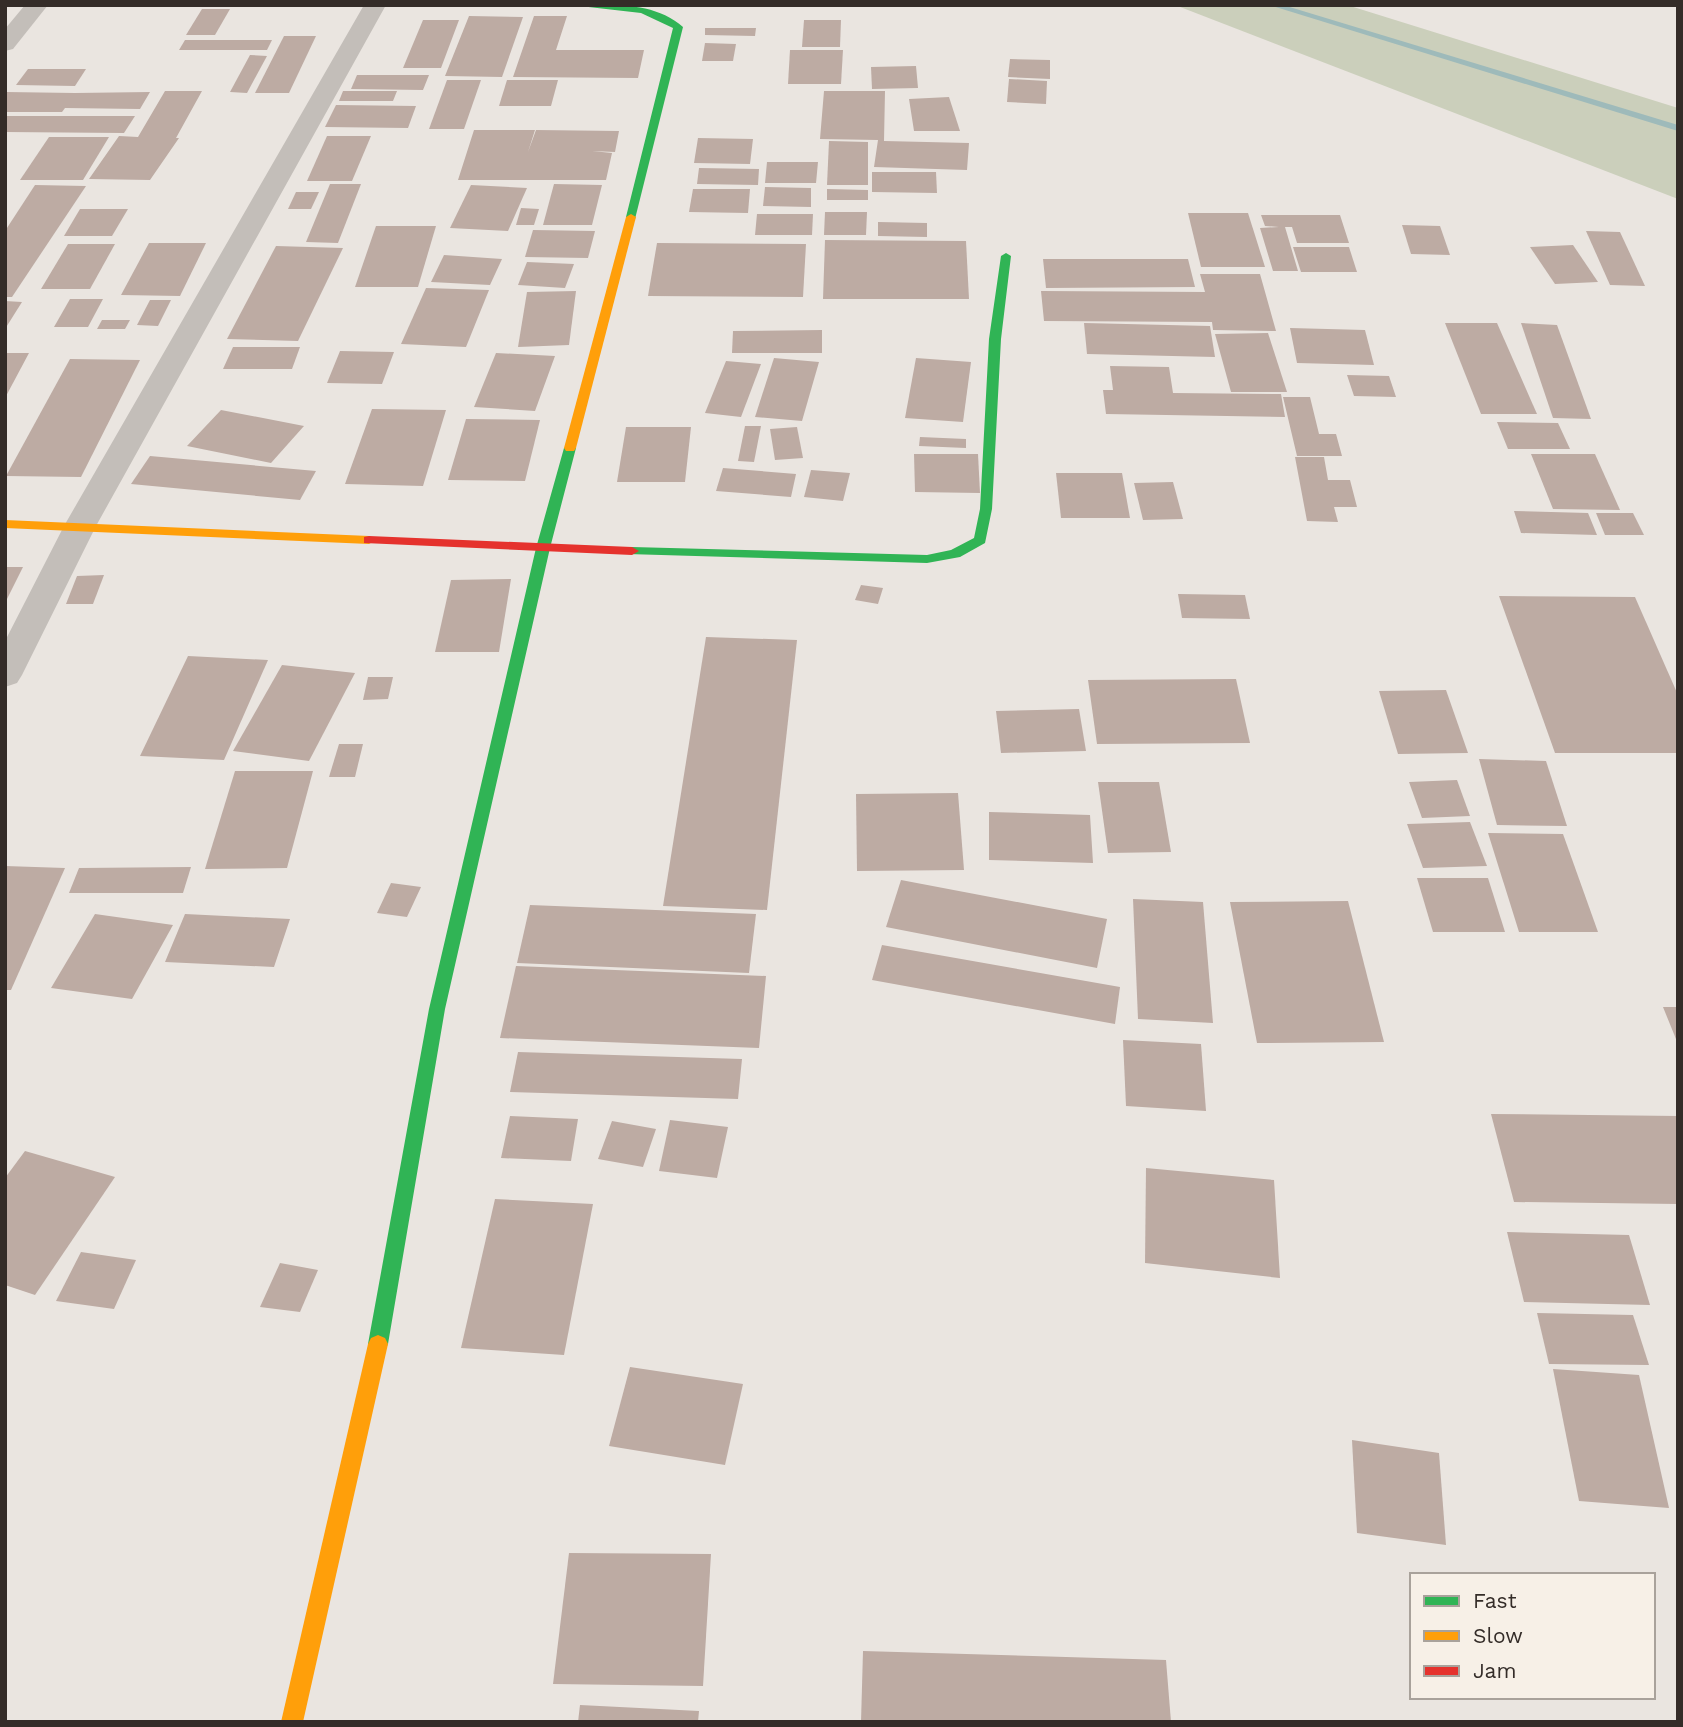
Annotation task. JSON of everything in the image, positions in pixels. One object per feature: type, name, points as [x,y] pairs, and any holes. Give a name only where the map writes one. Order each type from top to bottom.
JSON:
[{"type":"street","points":[[5,44],[37,5]]},
{"type":"street","points":[[5,674],[80,526],[375,5]]},
{"type":"street","points":[[292,1722],[374,1368],[437,1009],[543,548],[626,239],[678,27],[671,19],[656,13],[575,5]]},
{"type":"street","points":[[5,524],[543,548],[927,559],[955,554],[980,540],[986,509],[995,339],[1006,256]]},
{"type":"green space","points":[[1175,5],[1347,5],[1678,108],[1678,199]]},
{"type":"building","points":[[202,9],[230,9],[215,35],[186,35]]},
{"type":"building","points":[[469,16],[523,17],[502,77],[445,76]]},
{"type":"building","points":[[534,16],[567,16],[556,50],[644,50],[638,78],[513,77]]},
{"type":"building","points":[[423,20],[459,20],[441,68],[403,68]]},
{"type":"building","points":[[804,20],[841,20],[840,47],[802,47]]},
{"type":"building","points":[[705,28],[756,28],[755,36],[705,35]]},
{"type":"building","points":[[284,36],[316,36],[289,93],[255,93]]},
{"type":"building","points":[[185,40],[272,40],[267,50],[179,50]]},
{"type":"building","points":[[705,43],[736,44],[733,61],[702,61]]},
{"type":"building","points":[[790,50],[843,50],[841,84],[788,84]]},
{"type":"building","points":[[250,55],[267,56],[247,93],[230,92]]},
{"type":"building","points":[[1010,59],[1050,60],[1050,79],[1008,77]]},
{"type":"building","points":[[916,66],[918,88],[872,89],[871,67]]},
{"type":"building","points":[[28,69],[86,69],[75,86],[16,85]]},
{"type":"building","points":[[357,75],[429,75],[423,90],[351,89]]},
{"type":"building","points":[[1009,79],[1047,81],[1046,104],[1007,102]]},
{"type":"building","points":[[447,80],[481,80],[464,129],[429,129]]},
{"type":"building","points":[[507,80],[558,80],[551,106],[499,106]]},
{"type":"building","points":[[165,91],[202,91],[176,138],[179,138],[150,180],[89,179],[119,136],[138,137]]},
{"type":"building","points":[[343,91],[397,91],[393,101],[339,101]]},
{"type":"building","points":[[824,91],[885,91],[884,141],[969,143],[967,170],[874,167],[878,140],[820,139]]},
{"type":"building","points":[[6,92],[150,92],[140,109],[65,108],[62,112],[5,112]]},
{"type":"building","points":[[949,97],[960,131],[914,131],[909,99]]},
{"type":"building","points":[[336,105],[416,106],[408,128],[325,127]]},
{"type":"building","points":[[5,116],[135,116],[124,133],[5,132]]},
{"type":"building","points":[[474,130],[535,130],[528,152],[536,130],[619,131],[615,152],[592,151],[612,153],[606,180],[458,180]]},
{"type":"building","points":[[327,136],[371,136],[352,181],[307,181]]},
{"type":"building","points":[[49,137],[109,137],[83,180],[20,180]]},
{"type":"building","points":[[698,138],[753,139],[750,164],[694,163]]},
{"type":"building","points":[[829,141],[868,142],[868,185],[827,185]]},
{"type":"building","points":[[767,162],[818,162],[816,183],[765,183]]},
{"type":"building","points":[[699,168],[759,169],[758,185],[697,184]]},
{"type":"building","points":[[872,172],[936,172],[937,193],[872,192]]},
{"type":"building","points":[[330,184],[361,184],[338,243],[306,242]]},
{"type":"building","points":[[554,184],[602,185],[592,225],[543,225]]},
{"type":"building","points":[[35,185],[86,186],[12,297],[5,297],[5,231]]},
{"type":"building","points":[[471,185],[527,188],[508,231],[450,228]]},
{"type":"building","points":[[765,187],[811,188],[811,207],[763,206]]},
{"type":"building","points":[[693,189],[750,189],[748,213],[689,212]]},
{"type":"building","points":[[827,189],[868,190],[868,200],[827,200]]},
{"type":"building","points":[[296,192],[319,192],[311,209],[288,209]]},
{"type":"building","points":[[521,208],[539,209],[534,225],[516,225]]},
{"type":"building","points":[[80,209],[128,209],[112,236],[64,236]]},
{"type":"building","points":[[825,212],[867,212],[866,235],[824,235]]},
{"type":"building","points":[[1188,213],[1248,213],[1265,267],[1201,267]]},
{"type":"building","points":[[757,214],[813,214],[812,235],[755,235]]},
{"type":"building","points":[[1261,215],[1340,215],[1349,243],[1297,243],[1292,227],[1285,227],[1298,271],[1273,271],[1260,228],[1279,227],[1265,226]]},
{"type":"building","points":[[878,222],[927,223],[927,237],[878,236]]},
{"type":"building","points":[[1402,225],[1440,226],[1450,255],[1411,254]]},
{"type":"building","points":[[376,226],[436,226],[418,287],[355,287]]},
{"type":"building","points":[[533,230],[595,231],[588,258],[525,257]]},
{"type":"building","points":[[1586,231],[1620,232],[1645,286],[1610,285]]},
{"type":"building","points":[[825,240],[966,241],[969,299],[823,299]]},
{"type":"building","points":[[149,243],[206,243],[180,296],[121,295]]},
{"type":"building","points":[[657,243],[806,244],[803,297],[648,296]]},
{"type":"building","points":[[68,244],[115,244],[90,289],[41,289]]},
{"type":"building","points":[[1573,245],[1598,282],[1555,284],[1530,247]]},
{"type":"building","points":[[276,246],[343,248],[298,341],[227,339]]},
{"type":"building","points":[[1293,247],[1349,247],[1357,272],[1301,272]]},
{"type":"building","points":[[444,255],[502,259],[490,285],[431,282]]},
{"type":"building","points":[[1043,259],[1188,259],[1195,287],[1046,288]]},
{"type":"building","points":[[527,262],[574,264],[565,288],[518,285]]},
{"type":"building","points":[[1200,274],[1260,274],[1276,331],[1213,330],[1212,322],[1044,321],[1041,291],[1205,292]]},
{"type":"building","points":[[426,288],[489,290],[466,347],[401,344]]},
{"type":"building","points":[[576,291],[569,345],[518,347],[527,292]]},
{"type":"building","points":[[70,299],[103,299],[88,327],[54,327]]},
{"type":"building","points":[[150,300],[171,300],[158,326],[137,325]]},
{"type":"building","points":[[5,301],[22,302],[5,329]]},
{"type":"building","points":[[102,320],[130,320],[125,329],[97,329]]},
{"type":"building","points":[[1084,323],[1210,326],[1215,357],[1087,354]]},
{"type":"building","points":[[1445,323],[1497,323],[1537,414],[1481,414]]},
{"type":"building","points":[[1521,323],[1557,325],[1591,419],[1553,418]]},
{"type":"building","points":[[1290,328],[1365,330],[1374,365],[1297,363]]},
{"type":"building","points":[[822,330],[822,353],[732,353],[733,331]]},
{"type":"building","points":[[1268,333],[1287,392],[1231,392],[1215,334]]},
{"type":"building","points":[[233,347],[300,347],[292,369],[223,369]]},
{"type":"building","points":[[340,351],[394,352],[382,384],[327,383]]},
{"type":"building","points":[[5,353],[29,353],[5,398]]},
{"type":"building","points":[[496,353],[555,356],[535,411],[474,407]]},
{"type":"building","points":[[774,358],[819,362],[802,421],[755,417]]},
{"type":"building","points":[[916,358],[971,362],[963,422],[905,418]]},
{"type":"building","points":[[70,359],[140,360],[81,477],[6,476]]},
{"type":"building","points":[[726,361],[761,364],[741,417],[705,413]]},
{"type":"building","points":[[1110,366],[1169,367],[1173,393],[1281,394],[1285,417],[1106,414],[1103,390],[1113,390]]},
{"type":"building","points":[[1347,375],[1389,376],[1396,397],[1354,396]]},
{"type":"building","points":[[1283,397],[1310,397],[1319,434],[1336,434],[1342,456],[1297,456]]},
{"type":"building","points":[[372,409],[446,410],[423,486],[345,484]]},
{"type":"building","points":[[221,410],[304,426],[271,463],[187,446]]},
{"type":"building","points":[[466,419],[540,420],[525,481],[448,480]]},
{"type":"building","points":[[1497,422],[1558,423],[1570,449],[1508,449]]},
{"type":"building","points":[[745,426],[761,426],[754,462],[738,461]]},
{"type":"building","points":[[626,427],[691,427],[685,482],[617,482]]},
{"type":"building","points":[[797,427],[803,458],[775,460],[770,429]]},
{"type":"building","points":[[920,437],[966,439],[966,448],[919,446]]},
{"type":"building","points":[[914,454],[978,454],[980,493],[915,492]]},
{"type":"building","points":[[1531,454],[1595,454],[1620,510],[1553,509]]},
{"type":"building","points":[[150,456],[316,471],[300,500],[131,484]]},
{"type":"building","points":[[1295,457],[1324,457],[1328,480],[1350,480],[1357,507],[1334,507],[1338,522],[1307,521]]},
{"type":"building","points":[[723,468],[796,474],[791,497],[716,491]]},
{"type":"building","points":[[811,470],[850,473],[843,501],[804,497]]},
{"type":"building","points":[[1056,473],[1122,473],[1130,518],[1061,518]]},
{"type":"building","points":[[1173,482],[1183,519],[1143,520],[1134,483]]},
{"type":"building","points":[[1514,511],[1588,513],[1597,535],[1521,533]]},
{"type":"building","points":[[1596,513],[1633,513],[1644,535],[1605,535]]},
{"type":"building","points":[[5,567],[23,567],[5,603]]},
{"type":"building","points":[[104,575],[93,604],[66,604],[77,576]]},
{"type":"building","points":[[511,579],[499,652],[435,652],[451,580]]},
{"type":"building","points":[[861,585],[883,588],[878,604],[855,600]]},
{"type":"building","points":[[1178,594],[1245,595],[1250,619],[1182,618]]},
{"type":"building","points":[[1499,596],[1635,597],[1678,695],[1678,753],[1555,753]]},
{"type":"building","points":[[706,637],[797,640],[767,910],[663,906]]},
{"type":"building","points":[[188,656],[268,660],[224,760],[140,756]]},
{"type":"building","points":[[282,665],[355,673],[309,761],[233,751]]},
{"type":"building","points":[[368,677],[393,677],[388,699],[363,700]]},
{"type":"building","points":[[1236,679],[1250,743],[1097,744],[1088,680]]},
{"type":"building","points":[[1446,690],[1468,753],[1398,754],[1379,691]]},
{"type":"building","points":[[1079,709],[1086,751],[1001,753],[996,711]]},
{"type":"building","points":[[339,744],[363,744],[355,777],[329,777]]},
{"type":"building","points":[[1479,759],[1546,761],[1567,826],[1497,825]]},
{"type":"building","points":[[235,771],[313,771],[287,868],[205,869]]},
{"type":"building","points":[[1457,780],[1470,816],[1422,818],[1409,782]]},
{"type":"building","points":[[1098,782],[1159,782],[1171,852],[1108,853]]},
{"type":"building","points":[[958,793],[964,870],[857,871],[856,794]]},
{"type":"building","points":[[989,812],[1090,815],[1093,863],[989,860]]},
{"type":"building","points":[[1470,822],[1487,866],[1423,868],[1407,824]]},
{"type":"building","points":[[1488,833],[1563,834],[1598,932],[1519,932]]},
{"type":"building","points":[[5,866],[65,868],[11,990],[5,990]]},
{"type":"building","points":[[191,867],[183,893],[69,893],[79,868]]},
{"type":"building","points":[[1417,878],[1488,878],[1505,932],[1433,932]]},
{"type":"building","points":[[901,880],[1107,919],[1097,968],[886,927]]},
{"type":"building","points":[[391,883],[421,887],[407,917],[377,913]]},
{"type":"building","points":[[1133,899],[1203,902],[1213,1023],[1138,1019]]},
{"type":"building","points":[[1348,901],[1384,1042],[1257,1043],[1230,902]]},
{"type":"building","points":[[530,905],[756,914],[749,973],[517,963]]},
{"type":"building","points":[[95,914],[173,925],[132,999],[51,988]]},
{"type":"building","points":[[185,914],[290,919],[274,967],[165,962]]},
{"type":"building","points":[[882,945],[1120,987],[1115,1024],[872,980]]},
{"type":"building","points":[[516,966],[766,976],[759,1048],[500,1038]]},
{"type":"building","points":[[1663,1007],[1678,1007],[1678,1044]]},
{"type":"building","points":[[1123,1040],[1201,1044],[1206,1111],[1126,1106]]},
{"type":"building","points":[[518,1052],[742,1059],[738,1099],[510,1092]]},
{"type":"building","points":[[1491,1114],[1678,1116],[1678,1204],[1514,1202]]},
{"type":"building","points":[[510,1116],[578,1119],[571,1161],[501,1158]]},
{"type":"building","points":[[670,1120],[728,1127],[717,1178],[659,1171]]},
{"type":"building","points":[[612,1121],[656,1129],[643,1167],[598,1159]]},
{"type":"building","points":[[25,1151],[115,1177],[35,1295],[5,1285],[5,1178]]},
{"type":"building","points":[[1146,1168],[1274,1180],[1280,1278],[1145,1263]]},
{"type":"building","points":[[495,1199],[593,1204],[564,1355],[461,1348]]},
{"type":"building","points":[[1507,1232],[1629,1235],[1650,1305],[1524,1302]]},
{"type":"building","points":[[81,1252],[136,1260],[114,1309],[56,1301]]},
{"type":"building","points":[[280,1263],[318,1270],[300,1312],[260,1307]]},
{"type":"building","points":[[1537,1313],[1633,1315],[1649,1365],[1549,1364]]},
{"type":"building","points":[[630,1367],[743,1384],[725,1465],[609,1446]]},
{"type":"building","points":[[1553,1369],[1639,1375],[1669,1508],[1579,1501]]},
{"type":"building","points":[[1352,1440],[1439,1453],[1446,1545],[1357,1533]]},
{"type":"building","points":[[569,1553],[711,1554],[703,1686],[553,1684]]},
{"type":"building","points":[[863,1651],[1166,1660],[1171,1722],[861,1722]]},
{"type":"building","points":[[580,1705],[699,1711],[698,1722],[578,1722]]},
{"type":"waterway","points":[[1273,5],[1678,128]]},
{"type":"traffic: fast","points":[[575,5],[642,11],[655,14],[678,27],[631,217]]},
{"type":"traffic: fast","points":[[632,551],[927,559],[955,554],[980,540],[986,509],[995,339],[1006,256]]},
{"type":"traffic: fast","points":[[378,1344],[437,1009],[543,548],[570,448]]},
{"type":"traffic: slow","points":[[570,448],[631,217]]},
{"type":"traffic: slow","points":[[5,524],[369,540]]},
{"type":"traffic: slow","points":[[292,1722],[378,1344]]},
{"type":"traffic: jam","points":[[369,540],[632,551]]}]
